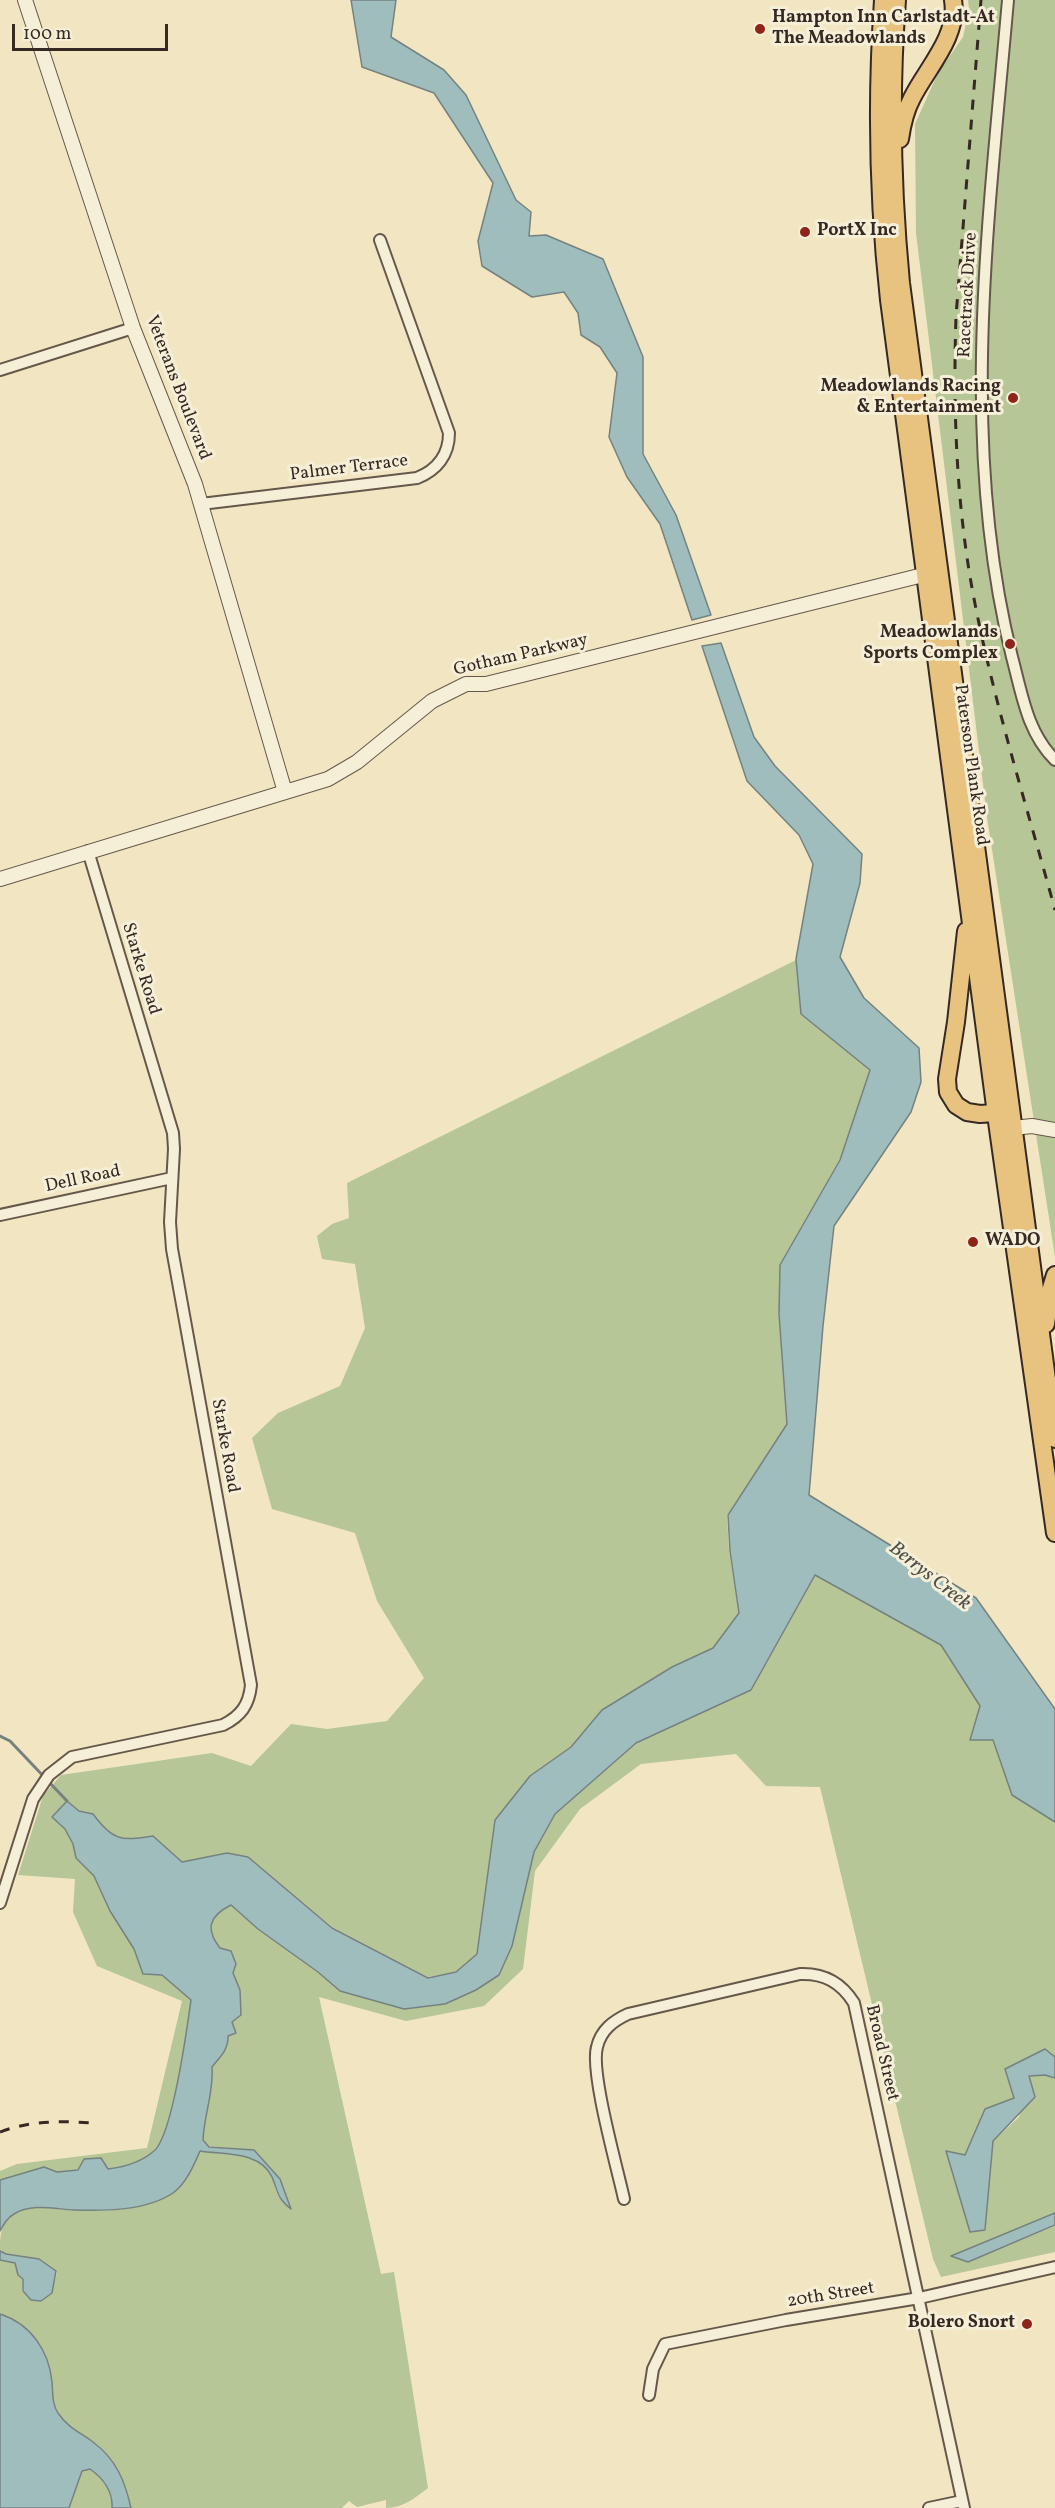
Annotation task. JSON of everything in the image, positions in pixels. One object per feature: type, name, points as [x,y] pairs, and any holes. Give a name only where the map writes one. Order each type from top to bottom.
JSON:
[{"type":"main road","points":[[874,0],[882,18]]},
{"type":"main road","name":"Paterson Plank Road","points":[[883,0],[878,122],[884,260],[932,573],[1005,1121],[1055,1533]]},
{"type":"main road","name":"Paterson Plank Road","points":[[897,0],[893,94],[894,171],[901,283],[932,573],[969,903],[1043,1347],[1055,1438]]},
{"type":"main road","points":[[894,171],[907,109],[951,29],[955,15],[953,0]]},
{"type":"main road","points":[[969,903],[947,1086],[951,1098],[961,1109],[1005,1121]]},
{"type":"main road","points":[[1043,1347],[1051,1288],[1055,1275]]},
{"type":"street","name":"Veterans Boulevard","points":[[25,0],[133,328],[201,504],[285,792]]},
{"type":"street","name":"Racetrack Drive","points":[[1008,0],[982,309],[983,470],[992,559],[1028,719],[1039,740],[1055,760]]},
{"type":"street","name":"Palmer Terrace","points":[[201,504],[417,478],[435,468],[442,459],[447,450],[449,433],[380,240]]},
{"type":"street","points":[[0,370],[133,328]]},
{"type":"street","name":"Gotham Parkway","points":[[1,874],[88,851],[328,779],[342,772],[432,701],[466,684],[486,684],[932,573]]},
{"type":"street","name":"Starke Road","points":[[0,1903],[33,1799],[48,1775],[60,1764],[72,1757],[223,1725],[240,1714],[250,1696],[250,1681],[172,1249],[170,1222],[173,1134],[88,851]]},
{"type":"street","points":[[1005,1121],[1055,1130]]},
{"type":"street","name":"Dell Road","points":[[0,1215],[172,1178]]},
{"type":"street","name":"Broad Street","points":[[624,2199],[595,2067],[597,2044],[608,2026],[618,2018],[638,2011],[800,1974],[822,1976],[841,1986],[854,2003],[963,2505]]},
{"type":"street","name":"20th Street","points":[[649,2395],[653,2369],[665,2344],[786,2320],[919,2298],[1055,2267]]},
{"type":"street","points":[[929,2508],[963,2505]]},
{"type":"green space","name":"Meadowlands Sports Complex","points":[[968,0],[1055,0],[1055,1257],[987,817],[916,233],[915,124],[938,73],[963,37],[969,9]]},
{"type":"green space","points":[[796,960],[801,1014],[870,1069],[840,1159],[780,1265],[779,1314],[787,1424],[727,1515],[729,1551],[739,1613],[713,1648],[671,1667],[602,1710],[571,1747],[530,1776],[495,1820],[477,1954],[456,1972],[428,1977],[332,1927],[247,1857],[227,1853],[182,1862],[153,1836],[119,1837],[107,1829],[93,1814],[79,1812],[68,1801],[52,1817],[65,1829],[73,1844],[76,1858],[94,1876],[110,1911],[134,1949],[143,1974],[162,1975],[191,2000],[183,2056],[173,2102],[161,2139],[154,2150],[144,2158],[108,2169],[101,2158],[85,2159],[79,2170],[57,2172],[44,2167],[0,2180],[0,2171],[17,2164],[147,2148],[182,2001],[97,1966],[73,1912],[75,1879],[18,1875],[43,1796],[61,1775],[212,1753],[251,1766],[291,1724],[327,1729],[387,1721],[424,1678],[377,1601],[355,1533],[272,1509],[252,1438],[278,1413],[340,1386],[365,1328],[355,1264],[322,1259],[317,1236],[332,1224],[349,1218],[347,1183]]},
{"type":"green space","points":[[815,1574],[941,1645],[980,1706],[1012,1794],[1055,1822],[1055,2057],[1045,2049],[1014,2098],[964,2155],[947,2151],[989,2165],[993,2141],[1019,2117],[1029,2076],[1045,2075],[1055,2078],[1055,2213],[952,2256],[968,2262],[1055,2226],[1055,2252],[941,2277],[933,2259],[820,1787],[766,1786],[736,1754],[641,1764],[580,1809],[535,1871],[523,1969],[484,2006],[406,2021],[319,1997],[381,2274],[394,2272],[428,2488],[413,2499],[392,2508],[386,2508],[386,2500],[357,2507],[349,2501],[342,2508],[131,2508],[123,2480],[114,2463],[94,2442],[66,2422],[57,2410],[47,2359],[36,2340],[21,2324],[0,2314],[0,2260],[15,2263],[18,2275],[23,2279],[22,2291],[31,2300],[41,2301],[52,2293],[57,2272],[39,2259],[0,2251],[1,2235],[3,2226],[9,2218],[27,2209],[111,2210],[150,2204],[172,2193],[181,2185],[200,2151],[251,2158],[259,2163],[272,2177],[279,2198],[290,2208],[280,2179],[254,2150],[209,2146],[203,2140],[212,2085],[212,2067],[226,2049],[228,2035],[236,2033],[232,2022],[241,2014],[240,1990],[233,1973],[236,1964],[231,1951],[220,1948],[212,1935],[214,1919],[230,1905],[340,1991],[404,2009],[512,1946],[534,1852],[555,1814],[636,1743],[751,1690]]},
{"type":"green space","points":[[90,2469],[106,2486],[111,2496],[112,2508],[69,2508],[82,2471]]},
{"type":"water","points":[[351,0],[396,0],[391,37],[444,70],[466,95],[516,200],[531,212],[529,236],[546,235],[603,259],[643,357],[643,454],[676,515],[711,615],[692,620],[660,524],[627,477],[609,437],[617,373],[600,347],[581,335],[578,313],[564,292],[532,297],[482,266],[478,241],[493,183],[434,93],[362,67]]},
{"type":"water","name":"Berrys Creek","points":[[721,643],[754,737],[775,766],[862,854],[860,883],[840,957],[864,998],[919,1048],[921,1082],[911,1112],[834,1226],[809,1495],[976,1598],[1055,1709],[1055,1822],[1012,1795],[993,1740],[970,1740],[980,1706],[941,1645],[815,1575],[751,1690],[636,1743],[555,1814],[534,1852],[512,1946],[499,1975],[476,1990],[445,2004],[404,2009],[340,1991],[318,1972],[258,1929],[231,1905],[214,1918],[212,1935],[220,1948],[231,1951],[236,1964],[233,1973],[240,1990],[241,2015],[232,2022],[236,2033],[228,2036],[225,2049],[212,2067],[212,2085],[203,2140],[209,2147],[254,2150],[280,2179],[291,2209],[280,2198],[272,2177],[259,2163],[251,2158],[200,2151],[182,2185],[162,2199],[138,2207],[112,2210],[28,2209],[12,2216],[0,2231],[0,2180],[44,2167],[57,2172],[78,2170],[84,2159],[101,2158],[108,2169],[114,2168],[139,2161],[155,2150],[168,2123],[186,2033],[191,2000],[162,1975],[143,1974],[134,1949],[110,1911],[94,1876],[76,1858],[73,1844],[65,1829],[52,1817],[67,1801],[79,1811],[93,1814],[106,1830],[118,1837],[153,1836],[182,1862],[227,1853],[248,1857],[332,1928],[428,1978],[456,1972],[477,1954],[495,1820],[530,1776],[571,1747],[602,1710],[672,1667],[713,1648],[739,1613],[730,1551],[728,1515],[787,1424],[779,1314],[780,1265],[840,1160],[870,1070],[801,1014],[796,959],[813,864],[799,835],[747,781],[702,646]]},
{"type":"water","points":[[1045,2049],[1055,2057],[1055,2078],[1045,2075],[1029,2076],[1035,2097],[993,2141],[985,2230],[970,2232],[946,2151],[965,2155],[985,2109],[1014,2098],[1005,2069]]},
{"type":"water","points":[[1055,2213],[1055,2225],[968,2262],[951,2256]]},
{"type":"water","points":[[0,2251],[39,2259],[56,2271],[52,2293],[41,2301],[31,2300],[23,2291],[23,2279],[18,2275],[15,2263],[0,2260]]},
{"type":"water","points":[[0,2314],[21,2324],[36,2340],[47,2360],[56,2410],[70,2426],[93,2442],[114,2463],[126,2489],[131,2508],[112,2508],[107,2486],[90,2469],[82,2471],[69,2508],[0,2508]]},
{"type":"waterway","points":[[0,1736],[10,1741],[67,1801]]},
{"type":"railway","points":[[981,0],[956,316],[955,384],[959,487],[962,521],[980,629],[999,710],[1055,910]]},
{"type":"railway","points":[[0,2132],[35,2123],[95,2123]]},
{"type":"place","name":"Hampton Inn Carlstadt-At The Meadowlands","points":[[760,29]]},
{"type":"place","name":"PortX Inc","points":[[805,232]]},
{"type":"place","name":"Meadowlands Racing & Entertainment","points":[[1013,398]]},
{"type":"place","name":"Meadowlands Sports Complex","points":[[1010,644]]},
{"type":"place","name":"WADO","points":[[973,1242]]},
{"type":"place","name":"Bolero Snort","points":[[1027,2324]]}]
